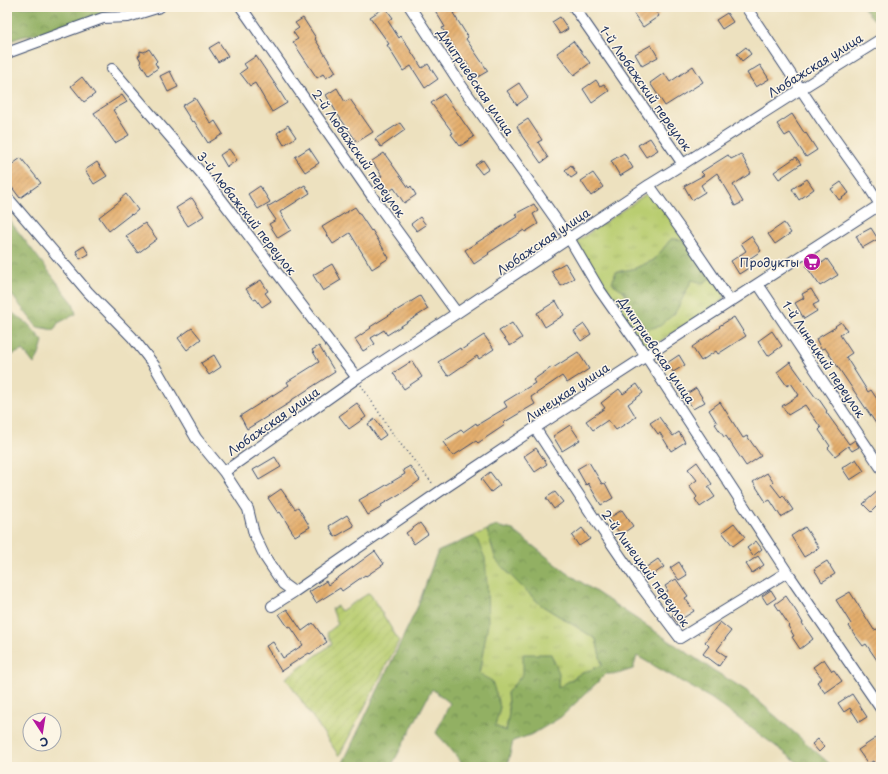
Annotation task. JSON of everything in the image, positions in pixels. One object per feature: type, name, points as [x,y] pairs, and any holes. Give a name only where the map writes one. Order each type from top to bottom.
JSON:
[{"type":"street","points":[[7,53],[102,18],[128,17],[160,7]]},
{"type":"street","name":"2-й Любажский переулок","points":[[241,7],[379,206],[457,314]]},
{"type":"street","name":"Дмитриевская улица","points":[[410,7],[461,85],[569,238],[599,289],[646,356],[787,572],[881,709]]},
{"type":"street","name":"1-й Любажский переулок","points":[[574,7],[683,164]]},
{"type":"street","points":[[746,7],[822,121],[881,205]]},
{"type":"street","name":"Любажская улица","points":[[224,472],[357,378],[457,314],[649,185],[881,39]]},
{"type":"street","name":"3-й Любажский переулок","points":[[112,69],[202,174],[357,378]]},
{"type":"street","points":[[649,185],[730,301]]},
{"type":"street","points":[[7,196],[88,292],[132,337],[154,365],[196,438],[224,472],[248,509],[254,534],[265,557],[283,584],[294,592]]},
{"type":"street","name":"Линецкая улица","points":[[272,606],[535,428],[881,205]]},
{"type":"street","name":"1-й Линецкий переулок","points":[[758,284],[881,468]]},
{"type":"street","name":"2-й Линецкий переулок","points":[[535,428],[594,518],[680,638],[787,572]]},
{"type":"path","points":[[357,378],[396,437],[439,492]]},
{"type":"green space","points":[[7,7],[127,7],[59,29],[21,37],[7,42]]},
{"type":"green space","points":[[863,7],[881,7],[881,21],[873,19]]},
{"type":"green space","points":[[649,192],[687,240],[671,239],[654,260],[633,269],[616,272],[612,283],[624,291],[635,320],[685,292],[692,280],[712,277],[725,295],[723,300],[648,349],[601,284],[576,242]]},
{"type":"green space","points":[[7,217],[73,303],[76,314],[58,323],[54,330],[37,327],[7,289]]},
{"type":"green space","points":[[671,239],[687,240],[712,277],[703,283],[692,280],[675,313],[660,326],[648,329],[635,320],[624,291],[612,283],[616,272],[633,269],[654,260]]},
{"type":"green space","points":[[7,309],[28,324],[43,341],[39,355],[34,364],[23,350],[12,355],[7,350]]},
{"type":"green space","points":[[496,526],[513,530],[566,572],[747,691],[833,767],[804,767],[712,699],[637,656],[633,669],[617,674],[606,674],[561,717],[533,734],[513,741],[507,767],[465,767],[436,733],[450,703],[432,689],[391,767],[341,767],[418,606],[435,558],[439,551],[472,537],[477,540],[485,558],[488,624],[479,674],[492,681],[500,707],[495,726],[506,731],[509,713],[507,693],[523,674],[523,654],[551,654],[559,673],[558,688],[578,675],[602,665],[596,639],[541,605],[496,560],[487,530]]},
{"type":"green space","points":[[487,530],[496,560],[541,605],[596,639],[602,665],[578,675],[558,689],[523,674],[507,693],[509,713],[506,731],[495,726],[500,707],[479,675],[482,657],[477,541],[472,537]]},
{"type":"green space","points":[[369,593],[399,641],[339,756],[286,678],[332,644],[327,633],[338,624],[332,609],[337,606],[341,611]]},
{"type":"building","points":[[385,7],[393,18],[388,21],[399,38],[401,36],[422,68],[428,64],[438,79],[425,88],[411,66],[403,71],[387,45],[389,44],[370,17]]},
{"type":"building","points":[[433,7],[464,7],[453,13],[468,37],[466,39],[488,71],[476,78],[466,62],[464,63],[442,28],[445,27]]},
{"type":"building","points":[[629,7],[653,7],[659,16],[643,27]]},
{"type":"building","points":[[727,13],[733,22],[722,29],[716,20]]},
{"type":"building","points":[[560,17],[568,29],[560,34],[552,22]]},
{"type":"building","points":[[303,18],[336,72],[326,78],[323,74],[317,78],[293,42],[298,39],[293,32],[299,28],[295,23]]},
{"type":"building","points":[[573,41],[590,63],[574,75],[557,53]]},
{"type":"building","points":[[219,42],[228,56],[218,62],[209,48]]},
{"type":"building","points":[[651,45],[658,57],[642,66],[635,54]]},
{"type":"building","points":[[746,47],[751,54],[742,61],[737,54]]},
{"type":"building","points":[[149,49],[157,61],[155,63],[158,68],[148,75],[138,56],[140,55],[140,51],[144,52]]},
{"type":"building","points":[[256,56],[287,103],[272,112],[255,83],[250,86],[240,73],[247,68],[244,64]]},
{"type":"building","points":[[760,65],[769,79],[756,87],[747,73]]},
{"type":"building","points":[[693,66],[703,82],[665,106],[650,83],[664,73],[670,82]]},
{"type":"building","points":[[170,71],[178,87],[168,92],[160,76]]},
{"type":"building","points":[[82,77],[95,94],[84,102],[71,86]]},
{"type":"building","points":[[596,80],[600,86],[604,84],[609,91],[592,103],[583,89]]},
{"type":"building","points":[[519,83],[528,97],[517,105],[507,91]]},
{"type":"building","points":[[337,88],[345,102],[350,99],[373,132],[357,142],[326,95]]},
{"type":"building","points":[[444,94],[474,137],[460,146],[451,134],[453,133],[431,103]]},
{"type":"building","points":[[122,95],[127,102],[113,110],[129,135],[115,143],[94,113]]},
{"type":"building","points":[[195,98],[211,124],[215,121],[223,134],[208,143],[182,106]]},
{"type":"building","points":[[792,114],[817,150],[806,157],[790,133],[785,136],[777,124]]},
{"type":"building","points":[[528,119],[542,140],[538,142],[548,158],[541,163],[522,136],[517,126]]},
{"type":"building","points":[[400,123],[405,130],[381,147],[375,139]]},
{"type":"building","points":[[288,125],[296,137],[284,145],[277,133]]},
{"type":"building","points":[[650,138],[658,150],[646,157],[638,145]]},
{"type":"building","points":[[309,148],[319,163],[305,172],[295,157]]},
{"type":"building","points":[[229,149],[237,160],[227,167],[220,155]]},
{"type":"building","points":[[384,153],[409,188],[411,186],[416,195],[404,203],[394,188],[388,192],[378,179],[382,176],[372,161]]},
{"type":"building","points":[[624,153],[633,168],[620,176],[611,161]]},
{"type":"building","points":[[741,154],[751,173],[733,185],[743,202],[735,206],[717,173],[701,185],[705,192],[692,200],[684,186],[704,175],[701,172],[728,155],[731,159]]},
{"type":"building","points":[[796,157],[801,164],[779,179],[774,172]]},
{"type":"building","points":[[21,158],[41,183],[20,198],[7,181],[7,168]]},
{"type":"building","points":[[483,160],[489,169],[482,174],[475,165]]},
{"type":"building","points":[[97,162],[107,176],[94,184],[85,170]]},
{"type":"building","points":[[571,165],[577,174],[571,178],[565,170]]},
{"type":"building","points":[[593,173],[603,187],[591,196],[581,181]]},
{"type":"building","points":[[807,179],[814,189],[799,200],[792,189]]},
{"type":"building","points":[[841,182],[849,193],[839,200],[831,189]]},
{"type":"building","points":[[305,185],[310,193],[280,212],[291,230],[278,238],[269,224],[276,220],[267,207]]},
{"type":"building","points":[[260,186],[270,202],[258,209],[248,194]]},
{"type":"building","points":[[126,194],[138,210],[109,231],[99,217],[121,200],[120,199]]},
{"type":"building","points":[[192,198],[204,216],[188,226],[176,208]]},
{"type":"building","points":[[534,204],[538,211],[533,214],[538,224],[525,232],[524,230],[488,253],[489,254],[474,264],[465,250],[517,217],[515,214]]},
{"type":"building","points":[[355,207],[371,231],[372,230],[389,258],[372,269],[350,233],[333,244],[322,227]]},
{"type":"building","points":[[420,217],[426,225],[417,231],[411,224]]},
{"type":"building","points":[[145,223],[157,239],[138,253],[126,236]]},
{"type":"building","points":[[784,223],[791,233],[775,244],[768,234]]},
{"type":"building","points":[[871,228],[878,239],[862,248],[856,236]]},
{"type":"building","points":[[751,236],[761,251],[743,263],[747,269],[739,274],[731,261],[746,251],[741,243]]},
{"type":"building","points":[[84,246],[89,254],[80,259],[76,251]]},
{"type":"building","points":[[819,258],[822,263],[827,259],[838,275],[820,286],[806,266]]},
{"type":"building","points":[[565,263],[574,278],[561,286],[551,271]]},
{"type":"building","points":[[332,264],[341,280],[323,291],[313,275]]},
{"type":"building","points":[[261,280],[268,291],[265,293],[271,301],[262,307],[256,299],[254,300],[246,289]]},
{"type":"building","points":[[811,289],[819,302],[813,305],[817,311],[804,319],[795,303],[804,298],[802,294]]},
{"type":"building","points":[[420,296],[428,309],[387,335],[384,330],[371,338],[375,344],[363,351],[355,339],[371,328],[370,327]]},
{"type":"building","points":[[556,301],[564,315],[545,327],[537,313]]},
{"type":"building","points":[[734,317],[746,336],[718,354],[716,351],[701,361],[692,347],[720,327],[719,326]]},
{"type":"building","points":[[841,322],[847,330],[840,335],[852,353],[846,357],[868,392],[871,390],[881,405],[881,431],[825,348],[821,349],[816,339],[836,327],[835,326]]},
{"type":"building","points":[[512,323],[522,338],[510,346],[499,331]]},
{"type":"building","points":[[584,324],[591,334],[581,341],[574,331]]},
{"type":"building","points":[[192,328],[201,339],[187,350],[178,338]]},
{"type":"building","points":[[772,331],[782,346],[768,356],[758,341]]},
{"type":"building","points":[[484,335],[494,349],[479,359],[477,356],[448,376],[438,362],[460,348],[461,350]]},
{"type":"building","points":[[319,346],[335,372],[290,401],[291,402],[247,429],[240,416],[289,385],[287,382],[319,362],[312,350]]},
{"type":"building","points":[[578,352],[589,369],[567,383],[562,376],[531,397],[535,404],[503,423],[505,425],[478,443],[476,441],[453,456],[443,442],[461,430],[463,432],[476,423],[477,425],[507,407],[504,402],[535,383],[533,380],[552,367],[553,368]]},
{"type":"building","points":[[214,355],[221,367],[209,375],[201,363]]},
{"type":"building","points":[[679,355],[685,365],[673,372],[667,363]]},
{"type":"building","points":[[412,361],[422,377],[404,389],[393,373]]},
{"type":"building","points":[[790,362],[816,398],[818,398],[849,444],[855,440],[859,447],[852,451],[848,446],[835,456],[828,448],[830,446],[819,430],[821,428],[805,405],[788,415],[782,406],[799,395],[791,383],[787,386],[777,372]]},
{"type":"building","points":[[637,384],[643,393],[628,404],[636,417],[616,430],[608,420],[593,430],[586,421],[605,408],[601,403],[619,389],[623,394]]},
{"type":"building","points":[[696,388],[705,402],[693,409],[685,395]]},
{"type":"building","points":[[720,402],[743,438],[747,436],[761,456],[746,466],[726,436],[724,437],[715,424],[717,423],[709,410]]},
{"type":"building","points":[[357,403],[366,417],[349,429],[339,416]]},
{"type":"building","points":[[659,417],[673,436],[679,432],[685,442],[671,451],[660,433],[658,434],[650,423]]},
{"type":"building","points":[[375,419],[386,435],[379,440],[368,424]]},
{"type":"building","points":[[570,425],[580,440],[562,451],[553,436]]},
{"type":"building","points":[[536,448],[547,464],[535,472],[524,456]]},
{"type":"building","points":[[275,457],[281,467],[259,480],[253,470]]},
{"type":"building","points":[[856,459],[864,471],[850,480],[842,468]]},
{"type":"building","points":[[589,462],[602,484],[605,483],[613,498],[601,505],[588,483],[586,485],[577,469]]},
{"type":"building","points":[[697,462],[712,484],[708,487],[715,497],[700,507],[695,499],[697,497],[689,486],[697,480],[688,469]]},
{"type":"building","points":[[410,466],[420,480],[368,515],[359,500],[405,474],[403,470]]},
{"type":"building","points":[[490,472],[500,485],[491,492],[481,479]]},
{"type":"building","points":[[767,473],[773,482],[771,484],[781,497],[783,495],[793,510],[781,517],[770,500],[766,502],[753,482]]},
{"type":"building","points":[[881,488],[881,502],[871,512],[863,504]]},
{"type":"building","points":[[281,489],[295,509],[298,507],[310,527],[295,536],[280,512],[278,513],[268,498]]},
{"type":"building","points":[[555,492],[563,502],[554,509],[546,498]]},
{"type":"building","points":[[622,510],[633,526],[621,535],[609,518]]},
{"type":"building","points":[[347,515],[354,526],[335,537],[329,526]]},
{"type":"building","points":[[420,523],[428,534],[414,544],[406,533]]},
{"type":"building","points":[[734,523],[745,537],[733,546],[722,532]]},
{"type":"building","points":[[805,527],[819,548],[804,557],[791,536]]},
{"type":"building","points":[[582,528],[590,539],[579,546],[572,536]]},
{"type":"building","points":[[756,541],[762,549],[753,556],[747,548]]},
{"type":"building","points":[[375,551],[384,564],[342,591],[340,588],[316,603],[309,592],[326,581],[328,585]]},
{"type":"building","points":[[758,556],[764,565],[752,573],[746,564]]},
{"type":"building","points":[[658,559],[664,567],[648,578],[642,570]]},
{"type":"building","points":[[827,561],[835,574],[822,582],[814,569]]},
{"type":"building","points":[[679,562],[687,575],[679,580],[670,568]]},
{"type":"building","points":[[676,579],[688,596],[685,598],[694,611],[677,622],[672,615],[674,614],[662,595],[668,591],[665,586]]},
{"type":"building","points":[[771,590],[776,598],[767,604],[762,596]]},
{"type":"building","points":[[850,592],[874,630],[877,629],[881,635],[881,666],[866,644],[863,646],[854,634],[849,626],[851,624],[836,600]]},
{"type":"building","points":[[786,596],[813,639],[800,649],[792,637],[794,636],[788,626],[789,625],[775,604]]},
{"type":"building","points":[[287,609],[302,631],[313,623],[327,642],[281,671],[266,646],[273,642],[283,658],[303,645],[290,626],[288,627],[279,614]]},
{"type":"building","points":[[720,622],[731,631],[717,650],[726,656],[719,666],[703,654],[709,646],[705,642]]},
{"type":"building","points":[[824,659],[832,671],[834,670],[842,681],[825,693],[817,682],[822,678],[813,667]]},
{"type":"building","points":[[852,694],[867,717],[859,722],[850,708],[844,712],[838,703]]},
{"type":"building","points":[[876,738],[881,745],[881,767],[877,767],[873,761],[868,764],[858,750]]},
{"type":"building","points":[[818,739],[824,747],[819,752],[812,744]]},
{"type":"place","name":"Продукты","points":[[812,262]]}]
